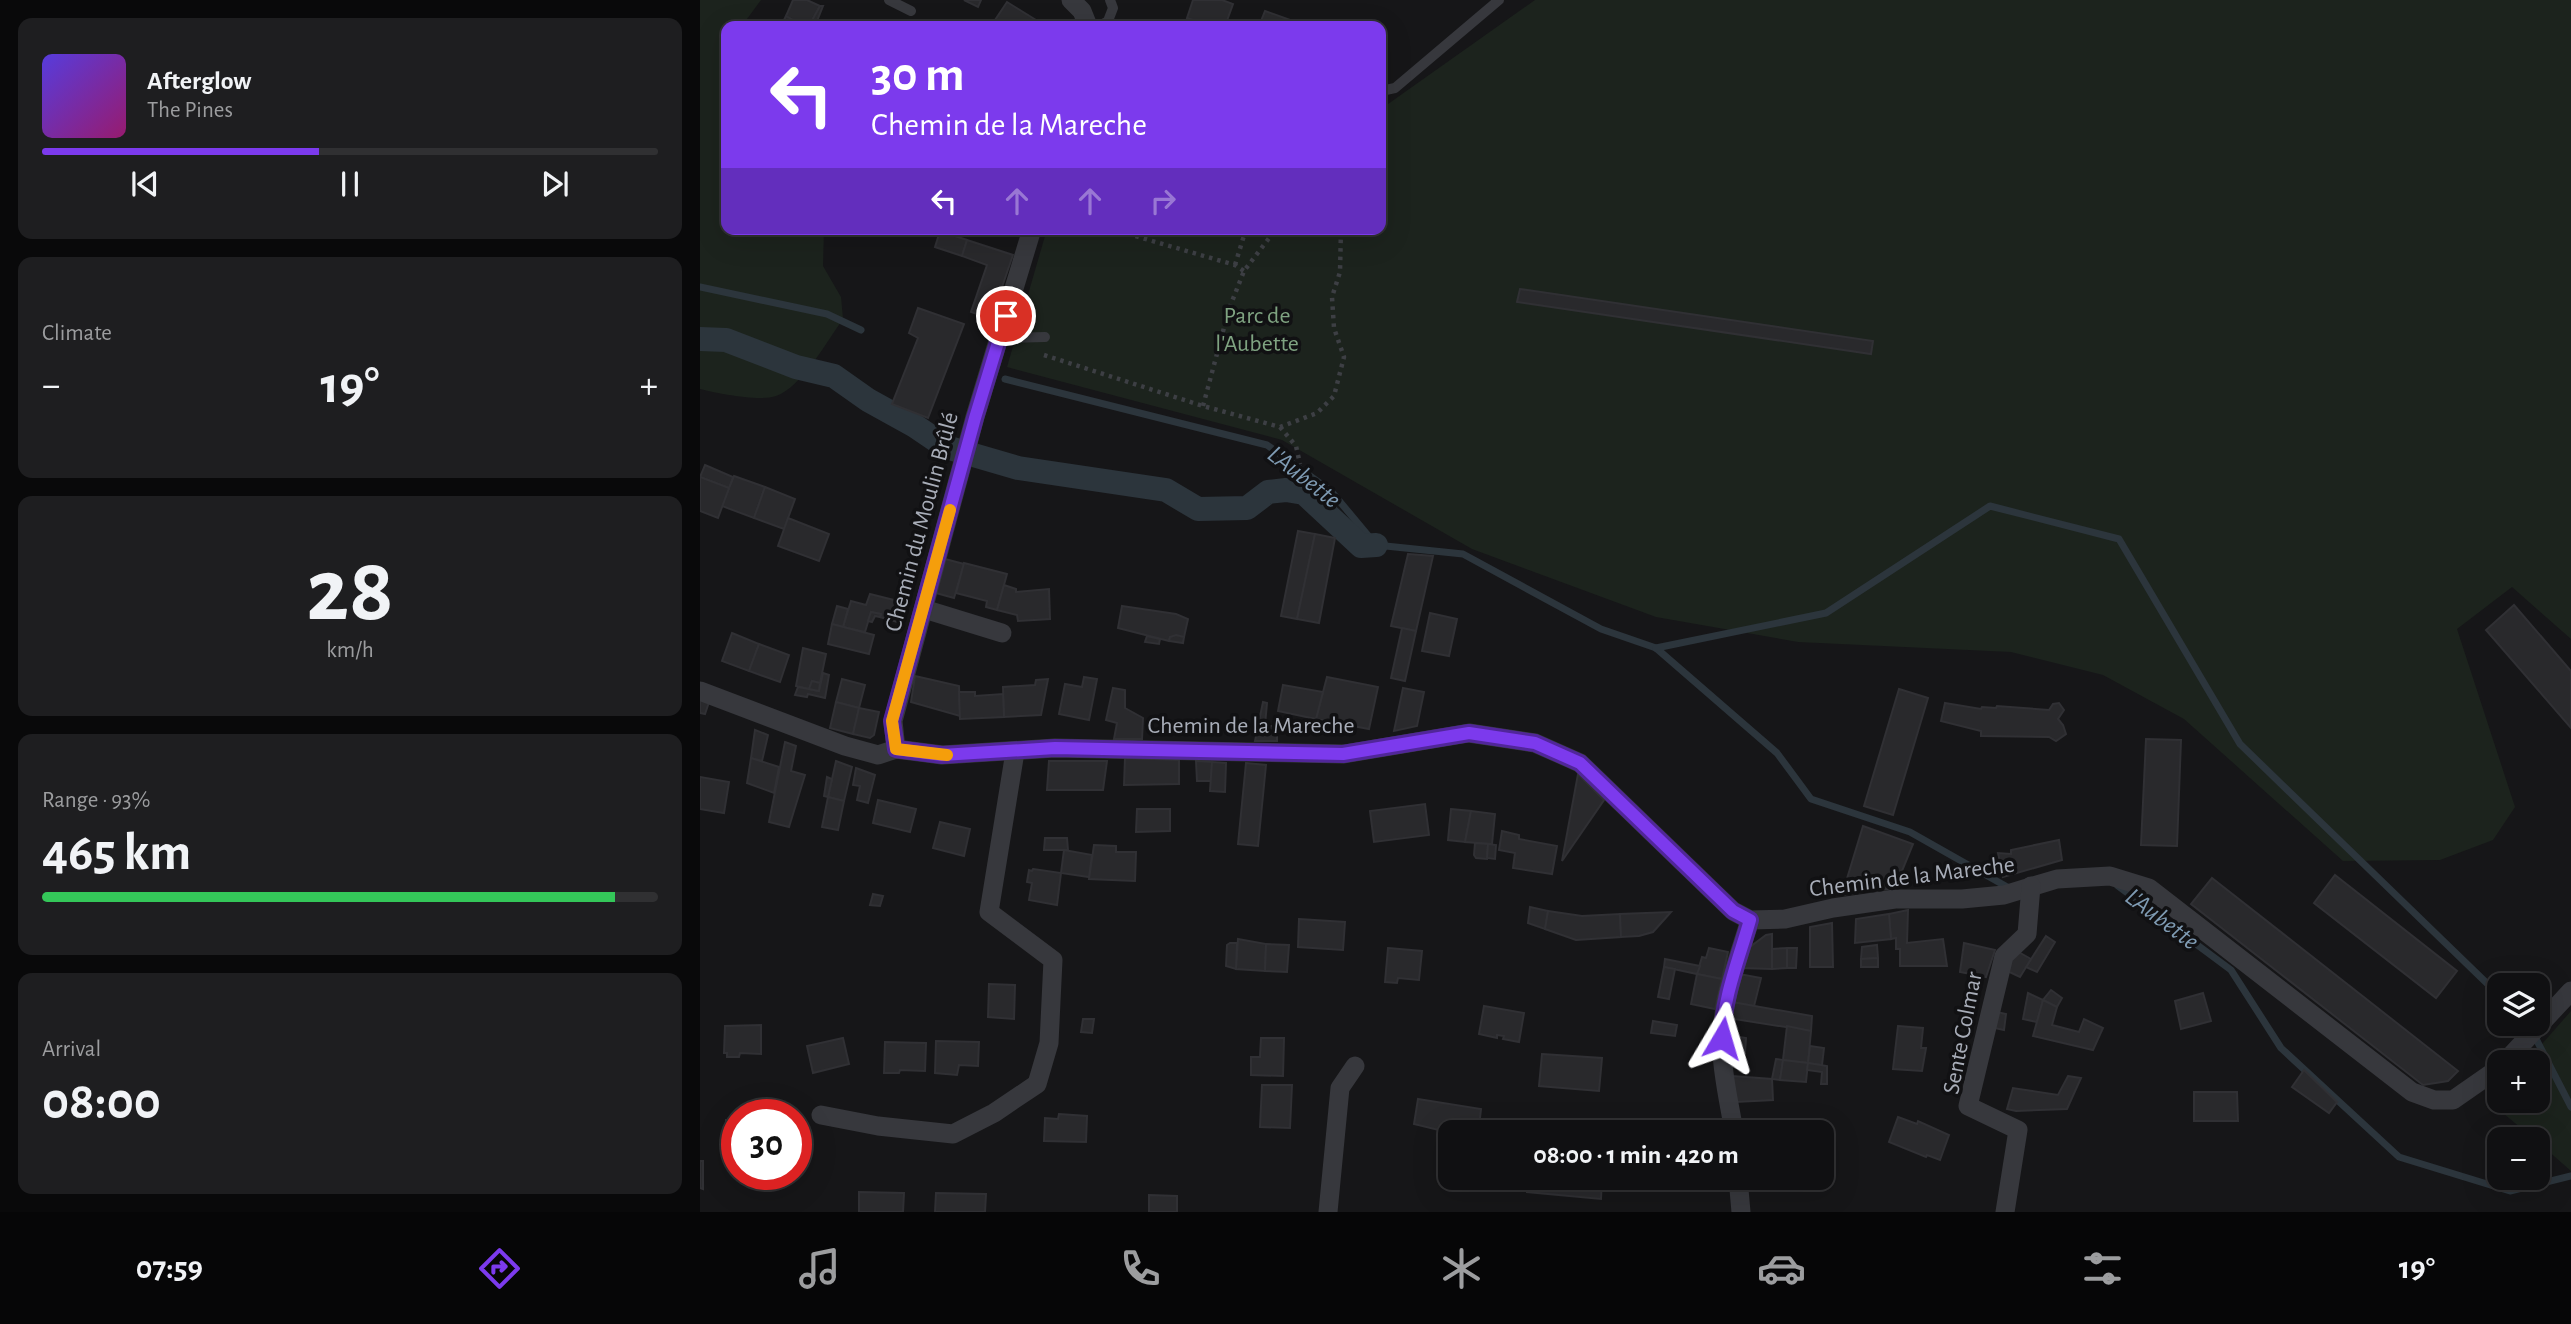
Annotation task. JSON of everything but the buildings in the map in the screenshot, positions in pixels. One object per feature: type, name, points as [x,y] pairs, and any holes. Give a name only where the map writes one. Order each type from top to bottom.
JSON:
[{"type":"street","points":[[1071,0],[1082,11],[1086,21]]},
{"type":"street","name":"Chemin du Moulin Brûlé","points":[[896,749],[892,721],[975,418],[1030,235]]},
{"type":"street","points":[[925,608],[1002,633]]},
{"type":"street","name":"Chemin de la Mareche","points":[[700,691],[845,746],[877,755],[896,749],[942,755],[1055,748],[1343,754],[1469,733],[1535,743],[1580,763],[1733,911],[1750,920],[1785,919],[1833,908],[1895,899],[1962,899],[2004,895],[2057,879],[2110,876],[2149,888],[2412,1092],[2434,1100],[2453,1100],[2487,1076]]},
{"type":"street","points":[[821,1115],[878,1126],[953,1134],[994,1114],[1037,1084],[1049,1043],[1053,960],[989,912],[1015,752]]},
{"type":"street","name":"Sente Colmar","points":[[2005,1212],[2018,1130],[1968,1105],[2004,956],[2027,934],[2032,886]]},
{"type":"street","points":[[1732,1120],[1721,1053],[1722,1023],[1750,920]]},
{"type":"street","points":[[2516,1050],[2571,991]]},
{"type":"street","points":[[1328,1212],[1340,1088],[1355,1066]]},
{"type":"street","points":[[1739,1190],[1741,1212]]},
{"type":"lane","points":[[889,0],[911,11]]},
{"type":"lane","points":[[1108,21],[1114,8],[1110,0]]},
{"type":"lane","points":[[1386,90],[1395,88],[1499,0]]},
{"type":"lane","points":[[999,338],[1045,337]]},
{"type":"path","points":[[1132,235],[1235,265],[1244,271]]},
{"type":"path","points":[[1235,265],[1244,235]]},
{"type":"path","points":[[1203,406],[1229,309],[1244,271],[1271,235]]},
{"type":"path","points":[[1280,427],[1317,413],[1334,396],[1343,356],[1334,328],[1332,298],[1340,272],[1341,235]]},
{"type":"path","points":[[1040,353],[1203,406],[1280,427],[1296,446],[1300,464]]},
{"type":"green space","points":[[700,0],[761,0],[747,21],[721,21],[721,235],[824,235],[823,266],[841,297],[843,319],[804,373],[786,391],[776,396],[738,396],[700,389]]},
{"type":"green space","name":"Parc de l'Aubette","points":[[1535,0],[2571,0],[2571,639],[2512,587],[2457,629],[2515,807],[2493,840],[2440,860],[2343,861],[2184,719],[2103,675],[2011,652],[1798,642],[1656,617],[1472,549],[1282,440],[1007,367],[1045,235],[1386,235],[1386,105]]},
{"type":"green space","points":[[2571,1011],[2571,1171],[2550,1153],[2550,1127],[2520,1127],[2503,1113],[2550,1113],[2550,1050],[2537,1050]]},
{"type":"waterway","name":"L'Aubette","points":[[700,287],[827,314],[861,330]]},
{"type":"waterway","points":[[700,339],[726,340],[796,367],[834,376],[946,447],[1018,468],[1166,490],[1198,509],[1247,508],[1268,492],[1286,490],[1304,493],[1361,546],[1376,545]]},
{"type":"waterway","name":"L'Aubette","points":[[1005,379],[1267,445],[1331,491],[1376,545],[1463,554],[1601,629],[1656,648],[1777,753],[1811,799],[1910,832],[2009,888]]},
{"type":"waterway","name":"L'Aubette","points":[[1656,648],[1826,613],[1990,506],[2119,539],[2240,744],[2487,983]]},
{"type":"waterway","name":"L'Aubette","points":[[2118,886],[2231,970],[2281,1048],[2399,1157],[2510,1191],[2571,1176]]},
{"type":"waterway","name":"L'Aubette","points":[[2535,1036],[2571,1107]]},
{"type":"slow traffic","points":[[947,755],[896,749],[892,721],[950,510]]},
{"type":"route","points":[[1006,316],[975,418],[892,721],[896,749],[942,755],[1055,748],[1343,754],[1469,733],[1535,743],[1580,763],[1733,911],[1750,920],[1730,987],[1722,1023],[1722,1038]]}]
